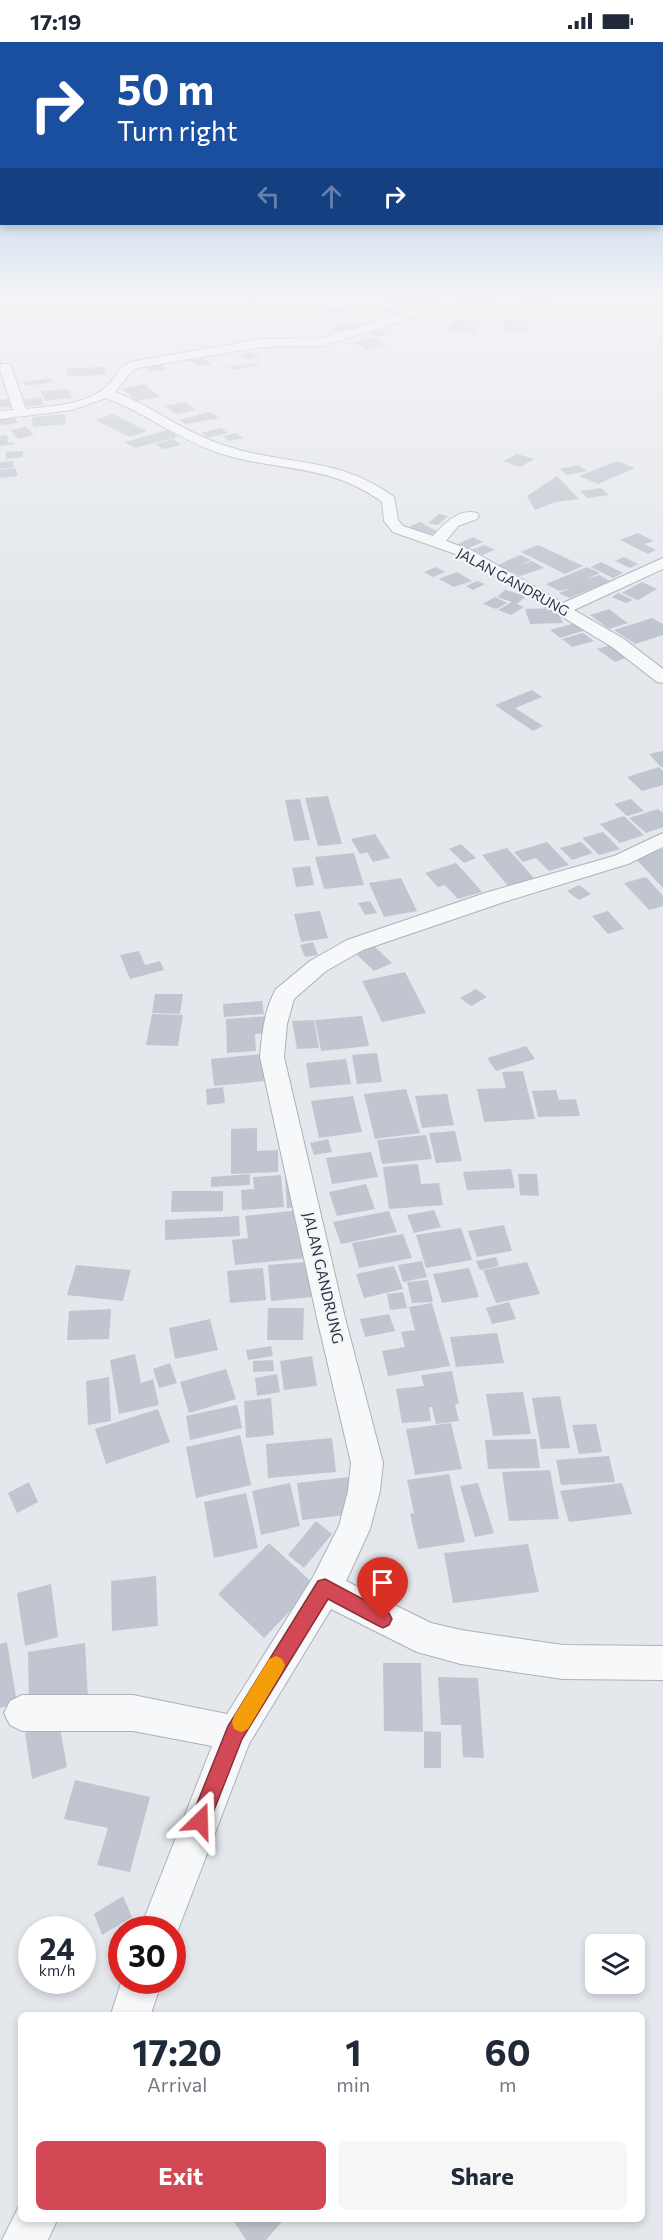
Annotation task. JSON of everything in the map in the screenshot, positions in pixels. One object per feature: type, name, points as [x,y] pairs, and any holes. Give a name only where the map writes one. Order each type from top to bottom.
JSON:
[{"type":"street","points":[[16,398],[21,413]]},
{"type":"street","points":[[0,415],[88,401],[95,398]]},
{"type":"street","name":"JALAN GANDRUNG","points":[[121,398],[194,440],[223,450],[328,470],[360,480],[378,490],[388,500],[391,521],[398,530],[474,558],[618,643],[663,678]]},
{"type":"street","points":[[436,543],[453,523],[472,516]]},
{"type":"street","points":[[563,609],[663,563]]},
{"type":"street","name":"JALAN GANDRUNG","points":[[164,1916],[235,1733],[325,1588],[354,1529],[364,1491],[367,1462],[331,1318],[272,1057],[275,1024],[284,995],[318,966],[355,945],[496,897],[621,860],[663,839]]},
{"type":"street","points":[[325,1588],[420,1636],[461,1647],[563,1662],[663,1663]]},
{"type":"street","points":[[21,1713],[133,1713],[235,1733]]},
{"type":"street","points":[[132,2012],[137,1994]]},
{"type":"street","points":[[24,2240],[34,2222]]},
{"type":"building","points":[[11,398],[15,406],[0,408],[0,400]]},
{"type":"building","points":[[41,398],[44,405],[23,407],[21,400]]},
{"type":"building","points":[[44,398],[72,398],[45,401]]},
{"type":"building","points":[[133,398],[157,398],[137,401]]},
{"type":"building","points":[[185,402],[196,410],[176,414],[165,406]]},
{"type":"building","points":[[209,412],[220,418],[186,424],[179,420]]},
{"type":"building","points":[[65,414],[66,424],[33,427],[32,417]]},
{"type":"building","points":[[113,414],[147,431],[130,437],[96,420]]},
{"type":"building","points":[[13,416],[18,423],[0,425],[0,418]]},
{"type":"building","points":[[26,427],[34,435],[18,439],[10,430]]},
{"type":"building","points":[[221,428],[228,433],[208,438],[201,433]]},
{"type":"building","points":[[168,430],[178,437],[135,448],[125,442]]},
{"type":"building","points":[[237,433],[243,438],[229,441],[223,436]]},
{"type":"building","points":[[7,435],[8,443],[14,442],[14,444],[0,446],[0,436]]},
{"type":"building","points":[[174,439],[181,445],[163,449],[155,444]]},
{"type":"building","points":[[23,451],[23,457],[6,459],[6,452]]},
{"type":"building","points":[[517,454],[535,459],[520,467],[503,461]]},
{"type":"building","points":[[13,461],[14,467],[0,469],[0,462]]},
{"type":"building","points":[[617,461],[635,468],[598,484],[579,476]]},
{"type":"building","points":[[579,465],[587,471],[567,475],[559,469]]},
{"type":"building","points":[[15,468],[18,476],[0,478],[0,470]]},
{"type":"building","points":[[557,476],[579,499],[555,502],[535,510],[527,496]]},
{"type":"building","points":[[601,488],[609,495],[587,498],[580,491]]},
{"type":"building","points":[[439,514],[448,516],[438,525],[428,523]]},
{"type":"building","points":[[420,522],[438,532],[424,537],[406,528]]},
{"type":"building","points":[[638,533],[654,541],[644,544],[656,550],[648,554],[620,540]]},
{"type":"building","points":[[473,537],[483,542],[466,549],[456,545]]},
{"type":"building","points":[[484,545],[495,550],[482,555],[471,550]]},
{"type":"building","points":[[538,545],[583,566],[565,574],[521,552]]},
{"type":"building","points":[[520,555],[531,560],[519,566],[532,561],[544,568],[520,576],[498,565]]},
{"type":"building","points":[[624,557],[638,564],[630,568],[615,561]]},
{"type":"building","points":[[601,562],[623,573],[613,578],[591,567]]},
{"type":"building","points":[[436,567],[445,572],[433,577],[424,572]]},
{"type":"building","points":[[587,567],[600,573],[586,579],[599,575],[610,581],[569,598],[559,593],[571,588],[559,591],[546,584]]},
{"type":"building","points":[[457,572],[472,581],[454,587],[439,579]]},
{"type":"building","points":[[477,581],[485,584],[473,590],[466,586]]},
{"type":"building","points":[[642,582],[657,589],[638,600],[622,593]]},
{"type":"building","points":[[505,590],[526,596],[517,604],[524,607],[511,615],[498,610],[512,602],[497,597]]},
{"type":"building","points":[[618,593],[633,600],[626,603],[612,597]]},
{"type":"building","points":[[495,597],[507,603],[496,609],[483,604]]},
{"type":"building","points":[[556,608],[563,623],[530,624],[525,609]]},
{"type":"building","points":[[609,609],[628,623],[609,629],[590,615]]},
{"type":"building","points":[[652,618],[663,624],[663,635],[635,644],[614,630]]},
{"type":"building","points":[[579,622],[589,629],[560,638],[550,630]]},
{"type":"building","points":[[583,633],[594,641],[572,647],[562,639]]},
{"type":"building","points":[[611,645],[629,657],[615,662],[597,649]]},
{"type":"building","points":[[532,690],[542,697],[515,708],[543,726],[533,731],[495,705]]},
{"type":"building","points":[[663,751],[663,767],[661,767],[649,754]]},
{"type":"building","points":[[659,767],[663,771],[663,785],[642,791],[627,777]]},
{"type":"building","points":[[328,796],[342,844],[318,846],[305,798]]},
{"type":"building","points":[[300,799],[310,840],[294,841],[285,800]]},
{"type":"building","points":[[631,799],[644,811],[627,816],[614,804]]},
{"type":"building","points":[[658,809],[663,813],[663,827],[646,833],[629,818]]},
{"type":"building","points":[[624,816],[644,835],[620,843],[600,824]]},
{"type":"building","points":[[603,832],[620,849],[599,855],[582,838]]},
{"type":"building","points":[[375,834],[390,858],[373,862],[367,852],[360,854],[351,839]]},
{"type":"building","points":[[547,842],[569,865],[549,871],[536,858],[523,862],[514,852]]},
{"type":"building","points":[[581,842],[593,853],[572,860],[560,848]]},
{"type":"building","points":[[461,844],[476,858],[464,863],[449,849]]},
{"type":"building","points":[[507,848],[534,878],[508,886],[482,855]]},
{"type":"building","points":[[663,849],[663,888],[634,857]]},
{"type":"building","points":[[354,853],[364,885],[324,889],[315,857]]},
{"type":"building","points":[[456,863],[482,892],[458,899],[445,885],[438,887],[425,873]]},
{"type":"building","points":[[310,866],[314,885],[296,887],[292,868]]},
{"type":"building","points":[[646,877],[663,896],[663,906],[649,910],[624,883]]},
{"type":"building","points":[[401,878],[417,911],[384,917],[369,883]]},
{"type":"building","points":[[579,885],[591,894],[579,900],[567,891]]},
{"type":"building","points":[[370,901],[377,913],[365,915],[358,903]]},
{"type":"building","points":[[320,911],[328,938],[301,942],[294,914]]},
{"type":"building","points":[[608,911],[624,929],[608,934],[592,916]]},
{"type":"building","points":[[313,942],[318,955],[305,957],[300,945]]},
{"type":"building","points":[[374,946],[392,963],[374,971],[356,954]]},
{"type":"building","points":[[139,951],[145,965],[160,961],[164,970],[130,979],[120,955]]},
{"type":"building","points":[[405,972],[426,1013],[382,1022],[362,981]]},
{"type":"building","points":[[476,989],[487,997],[471,1006],[460,998]]},
{"type":"building","points":[[155,994],[183,994],[180,1014],[152,1013]]},
{"type":"building","points":[[262,1001],[264,1014],[224,1017],[223,1004]]},
{"type":"building","points":[[152,1014],[183,1015],[178,1046],[146,1045]]},
{"type":"building","points":[[270,1016],[271,1033],[255,1034],[256,1051],[227,1053],[226,1019]]},
{"type":"building","points":[[362,1016],[369,1046],[321,1051],[315,1020]]},
{"type":"building","points":[[314,1020],[319,1048],[297,1049],[292,1021]]},
{"type":"building","points":[[526,1046],[535,1059],[496,1071],[487,1058]]},
{"type":"building","points":[[377,1053],[382,1082],[357,1084],[352,1055]]},
{"type":"building","points":[[261,1054],[265,1081],[214,1086],[211,1059]]},
{"type":"building","points":[[346,1059],[351,1084],[310,1088],[306,1063]]},
{"type":"building","points":[[523,1071],[535,1119],[484,1122],[477,1089],[506,1088],[502,1072]]},
{"type":"building","points":[[223,1087],[225,1103],[207,1105],[206,1089]]},
{"type":"building","points":[[406,1089],[420,1133],[375,1139],[364,1094]]},
{"type":"building","points":[[556,1090],[559,1100],[576,1099],[580,1116],[538,1117],[532,1091]]},
{"type":"building","points":[[447,1094],[454,1125],[422,1128],[415,1096]]},
{"type":"building","points":[[353,1096],[362,1132],[319,1138],[311,1101]]},
{"type":"building","points":[[257,1128],[257,1151],[278,1150],[278,1172],[231,1174],[231,1129]]},
{"type":"building","points":[[455,1131],[462,1161],[436,1163],[429,1133]]},
{"type":"building","points":[[426,1135],[432,1159],[382,1164],[377,1140]]},
{"type":"building","points":[[328,1139],[332,1152],[314,1155],[310,1143]]},
{"type":"building","points":[[371,1152],[378,1177],[332,1184],[326,1158]]},
{"type":"building","points":[[418,1164],[421,1184],[439,1183],[443,1205],[389,1209],[383,1167]]},
{"type":"building","points":[[511,1169],[515,1188],[467,1190],[463,1172]]},
{"type":"building","points":[[250,1174],[250,1185],[211,1187],[211,1177]]},
{"type":"building","points":[[518,1174],[537,1174],[539,1196],[520,1195]]},
{"type":"building","points":[[281,1175],[284,1207],[242,1210],[241,1190],[254,1189],[253,1177]]},
{"type":"building","points":[[285,1177],[298,1177],[300,1207],[287,1208]]},
{"type":"building","points":[[366,1184],[375,1209],[337,1216],[329,1192]]},
{"type":"building","points":[[172,1191],[223,1191],[223,1211],[171,1212]]},
{"type":"building","points":[[299,1210],[306,1258],[235,1265],[232,1240],[248,1238],[245,1216]]},
{"type":"building","points":[[434,1210],[441,1227],[414,1233],[407,1215]]},
{"type":"building","points":[[389,1211],[397,1232],[341,1244],[333,1222]]},
{"type":"building","points":[[239,1216],[240,1236],[165,1240],[165,1220]]},
{"type":"building","points":[[504,1225],[512,1251],[477,1257],[468,1231]]},
{"type":"building","points":[[461,1228],[472,1260],[426,1268],[416,1235]]},
{"type":"building","points":[[403,1234],[412,1258],[359,1268],[352,1243]]},
{"type":"building","points":[[496,1257],[499,1266],[480,1270],[476,1261]]},
{"type":"building","points":[[317,1261],[322,1296],[271,1301],[268,1265]]},
{"type":"building","points":[[422,1261],[427,1277],[403,1282],[398,1265]]},
{"type":"building","points":[[527,1262],[540,1294],[496,1303],[483,1270]]},
{"type":"building","points":[[76,1265],[131,1270],[123,1301],[67,1295]]},
{"type":"building","points":[[394,1266],[403,1289],[364,1298],[356,1274]]},
{"type":"building","points":[[263,1268],[266,1300],[230,1303],[227,1271]]},
{"type":"building","points":[[469,1268],[479,1297],[442,1303],[433,1274]]},
{"type":"building","points":[[428,1280],[433,1302],[412,1303],[407,1282]]},
{"type":"building","points":[[403,1292],[407,1308],[390,1310],[387,1294]]},
{"type":"building","points":[[509,1302],[516,1319],[492,1324],[486,1308]]},
{"type":"building","points":[[432,1303],[450,1366],[388,1376],[382,1351],[405,1347],[401,1332],[415,1330],[409,1307]]},
{"type":"building","points":[[268,1308],[304,1308],[303,1340],[267,1340]]},
{"type":"building","points":[[111,1309],[109,1339],[67,1340],[69,1311]]},
{"type":"building","points":[[389,1314],[395,1331],[365,1337],[360,1319]]},
{"type":"building","points":[[210,1319],[218,1350],[175,1359],[169,1328]]},
{"type":"building","points":[[497,1333],[504,1363],[456,1367],[450,1337]]},
{"type":"building","points":[[271,1346],[273,1356],[248,1360],[246,1350]]},
{"type":"building","points":[[135,1354],[141,1383],[153,1379],[159,1405],[119,1414],[110,1360]]},
{"type":"building","points":[[312,1356],[317,1386],[284,1390],[280,1361]]},
{"type":"building","points":[[273,1360],[274,1371],[253,1372],[253,1361]]},
{"type":"building","points":[[170,1363],[177,1383],[159,1388],[153,1369]]},
{"type":"building","points":[[226,1369],[236,1399],[189,1413],[180,1382]]},
{"type":"building","points":[[452,1371],[459,1404],[455,1404],[459,1421],[436,1424],[432,1407],[429,1407],[431,1421],[402,1423],[396,1389],[424,1386],[421,1375]]},
{"type":"building","points":[[277,1374],[280,1392],[257,1396],[255,1378]]},
{"type":"building","points":[[109,1377],[111,1421],[88,1425],[86,1381]]},
{"type":"building","points":[[523,1392],[531,1434],[493,1436],[486,1394]]},
{"type":"building","points":[[560,1396],[570,1448],[541,1449],[532,1398]]},
{"type":"building","points":[[271,1398],[274,1435],[246,1438],[244,1401]]},
{"type":"building","points":[[237,1405],[242,1428],[190,1440],[186,1416]]},
{"type":"building","points":[[158,1409],[170,1442],[106,1464],[95,1429]]},
{"type":"building","points":[[451,1423],[462,1469],[415,1475],[406,1429]]},
{"type":"building","points":[[596,1424],[602,1452],[579,1454],[572,1425]]},
{"type":"building","points":[[240,1435],[251,1485],[196,1498],[186,1447]]},
{"type":"building","points":[[332,1438],[336,1472],[268,1478],[266,1444]]},
{"type":"building","points":[[536,1439],[540,1468],[488,1469],[485,1440]]},
{"type":"building","points":[[609,1456],[615,1482],[561,1485],[556,1460]]},
{"type":"building","points":[[550,1470],[559,1519],[509,1521],[502,1472]]},
{"type":"building","points":[[449,1474],[465,1542],[418,1549],[410,1514],[414,1513],[407,1480]]},
{"type":"building","points":[[349,1477],[355,1514],[302,1520],[297,1483]]},
{"type":"building","points":[[29,1482],[38,1502],[17,1513],[8,1493]]},
{"type":"building","points":[[290,1483],[300,1526],[261,1535],[252,1491]]},
{"type":"building","points":[[478,1483],[494,1533],[475,1537],[460,1486]]},
{"type":"building","points":[[622,1483],[632,1514],[569,1522],[560,1491]]},
{"type":"building","points":[[246,1493],[258,1548],[214,1558],[204,1502]]},
{"type":"building","points":[[316,1521],[332,1534],[304,1568],[288,1555]]},
{"type":"building","points":[[269,1543],[315,1585],[264,1638],[218,1594]]},
{"type":"building","points":[[528,1544],[539,1592],[453,1603],[444,1553]]},
{"type":"building","points":[[156,1576],[158,1626],[112,1631],[111,1581]]},
{"type":"building","points":[[51,1584],[58,1637],[25,1646],[17,1593]]},
{"type":"building","points":[[7,1642],[17,1703],[0,1708],[0,1644]]},
{"type":"building","points":[[85,1643],[88,1698],[29,1707],[28,1652]]},
{"type":"building","points":[[383,1663],[421,1663],[423,1732],[384,1731]]},
{"type":"building","points":[[438,1677],[478,1678],[484,1758],[463,1757],[461,1725],[441,1725]]},
{"type":"building","points":[[59,1723],[67,1767],[32,1779],[25,1733]]},
{"type":"building","points":[[424,1731],[441,1732],[441,1768],[424,1768]]},
{"type":"building","points":[[75,1780],[150,1797],[130,1872],[97,1865],[108,1828],[64,1819]]},
{"type":"building","points":[[123,1896],[132,1916],[108,1916],[108,1931],[102,1935],[94,1914]]},
{"type":"building","points":[[235,2222],[282,2222],[266,2240],[246,2240]]},
{"type":"slow traffic","points":[[241,1722],[276,1665]]},
{"type":"route","points":[[200,1821],[235,1733],[311,1606],[325,1588],[383,1619]]}]
